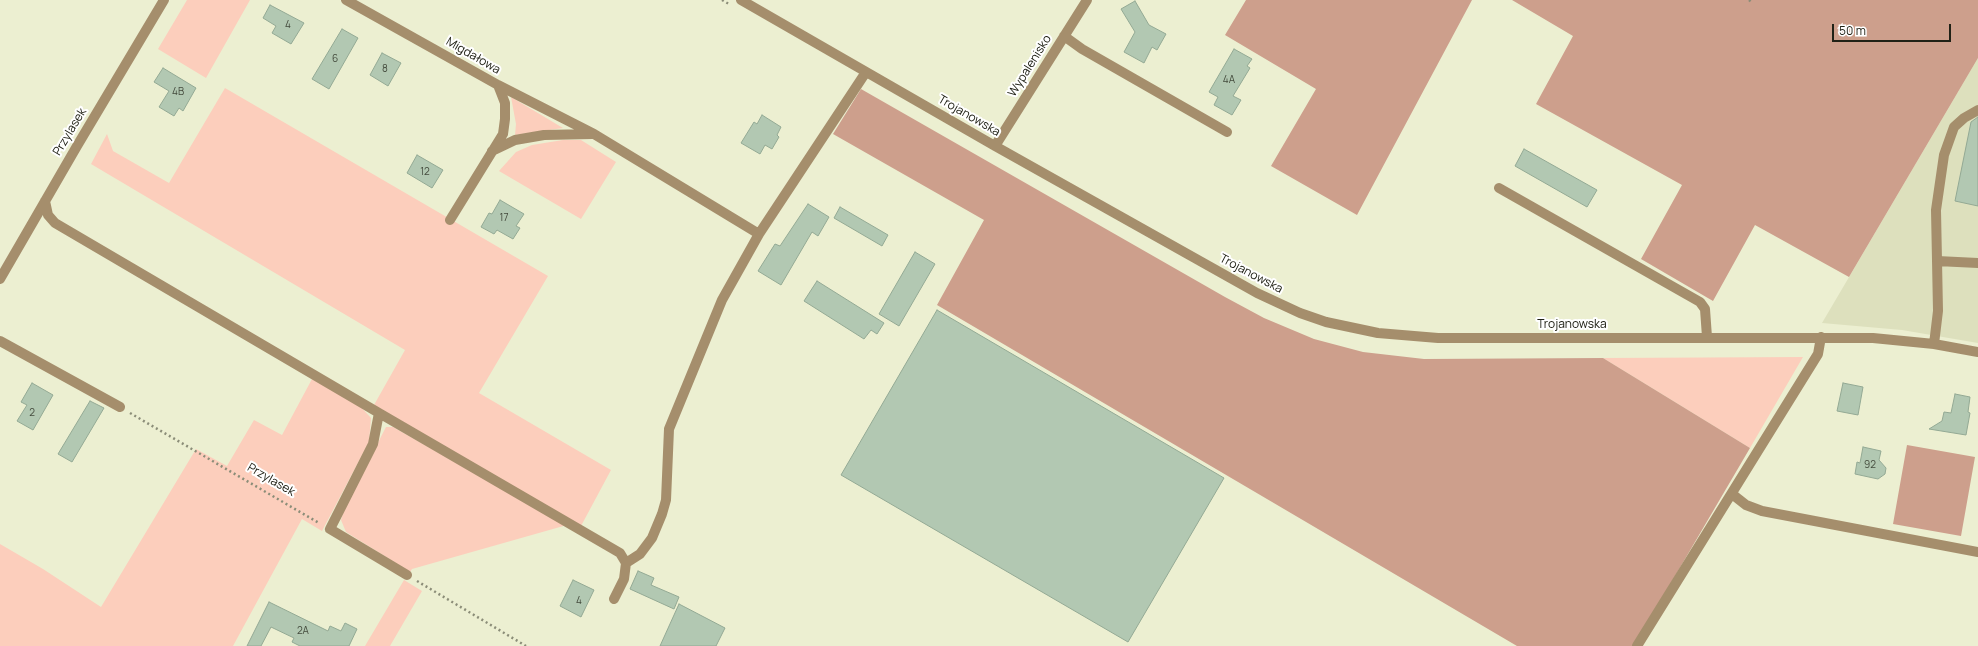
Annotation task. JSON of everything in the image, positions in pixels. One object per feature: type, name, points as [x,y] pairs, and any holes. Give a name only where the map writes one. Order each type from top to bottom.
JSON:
[{"type":"street","name":"Przylasek","points":[[0,279],[164,0]]},
{"type":"street","name":"Migdałowa","points":[[346,0],[498,85],[505,103],[505,119],[502,134],[450,220]]},
{"type":"street","name":"Trojanowska","points":[[741,0],[995,146],[1257,293],[1300,313],[1350,328],[1378,334],[1438,338],[1873,338],[1934,344],[1978,352]]},
{"type":"street","name":"Wypalenisko","points":[[995,146],[1087,0]]},
{"type":"street","points":[[1064,36],[1082,50],[1227,132]]},
{"type":"street","points":[[626,563],[640,554],[652,538],[662,514],[666,500],[669,429],[722,300],[760,234],[866,72]]},
{"type":"street","points":[[498,85],[594,134],[760,234]]},
{"type":"street","points":[[1934,344],[1938,311],[1936,210],[1944,155],[1954,127],[1964,118],[1978,110]]},
{"type":"street","points":[[492,151],[515,140],[544,135],[594,134]]},
{"type":"street","points":[[1499,188],[1700,302],[1705,309],[1707,338]]},
{"type":"street","points":[[45,201],[48,215],[55,223],[620,553],[626,563],[624,579],[614,599]]},
{"type":"street","points":[[1937,261],[1978,263]]},
{"type":"street","points":[[1637,646],[1818,354],[1818,337]]},
{"type":"street","points":[[0,341],[120,408]]},
{"type":"street","points":[[379,412],[373,444],[330,529],[407,575]]},
{"type":"street","points":[[1732,494],[1746,505],[1762,511],[1978,552]]},
{"type":"path","points":[[722,0],[732,6]]},
{"type":"path","points":[[1749,0],[1753,2]]},
{"type":"path","name":"Przylasek","points":[[120,408],[330,529]]},
{"type":"path","points":[[407,575],[526,646]]},
{"type":"shaded area","points":[[187,0],[250,0],[206,78],[158,49]]},
{"type":"shaded area","points":[[1246,0],[1472,0],[1357,215],[1271,166],[1316,89],[1225,35]]},
{"type":"shaded area","points":[[1512,0],[1978,0],[1978,58],[1849,277],[1755,225],[1713,301],[1641,259],[1682,185],[1536,104],[1573,36]]},
{"type":"shaded area","points":[[1978,58],[1978,343],[1902,330],[1822,323]]},
{"type":"shaded area","points":[[225,88],[548,276],[479,393],[611,470],[581,526],[374,405],[405,350],[91,164],[107,134],[113,151],[169,183]]},
{"type":"shaded area","points":[[861,89],[1225,297],[1264,318],[1314,339],[1363,352],[1424,359],[1603,358],[1750,448],[1634,646],[1517,646],[937,305],[984,220],[833,134]]},
{"type":"shaded area","points":[[511,97],[563,128],[515,135],[516,124]]},
{"type":"shaded area","points":[[563,140],[581,140],[616,162],[581,219],[499,171],[516,152],[532,145]]},
{"type":"shaded area","points":[[1803,357],[1750,448],[1603,358]]},
{"type":"shaded area","points":[[312,379],[360,406],[371,418],[369,442],[322,531],[302,519],[233,646],[0,646],[0,544],[43,569],[101,607],[196,449],[227,466],[254,420],[282,435]]},
{"type":"shaded area","points":[[386,427],[393,427],[567,525],[412,569],[410,572],[346,532],[341,520],[344,509]]},
{"type":"shaded area","points":[[1907,445],[1975,457],[1961,536],[1893,524]]},
{"type":"shaded area","points":[[404,580],[422,591],[390,646],[365,646]]},
{"type":"building","points":[[1135,1],[1149,25],[1166,34],[1157,50],[1152,47],[1144,63],[1124,52],[1135,32],[1121,9]]},
{"type":"building","points":[[270,5],[304,23],[291,44],[272,33],[276,26],[263,18]]},
{"type":"building","points":[[342,29],[358,38],[329,89],[312,79]]},
{"type":"building","points":[[1234,49],[1252,59],[1247,66],[1250,68],[1233,96],[1241,100],[1232,115],[1214,105],[1218,97],[1209,92]]},
{"type":"building","points":[[382,53],[401,63],[388,86],[370,75]]},
{"type":"building","points":[[163,68],[196,88],[183,111],[179,108],[174,116],[159,107],[169,91],[154,82]]},
{"type":"building","points":[[762,115],[781,127],[777,135],[779,137],[772,149],[765,145],[760,154],[741,143],[754,122],[757,124]]},
{"type":"building","points":[[1978,117],[1978,206],[1955,201],[1971,122]]},
{"type":"building","points":[[1524,149],[1597,190],[1587,207],[1515,166]]},
{"type":"building","points":[[417,155],[443,170],[432,188],[407,173]]},
{"type":"building","points":[[500,200],[524,214],[516,226],[520,228],[513,239],[497,230],[494,234],[481,227],[489,213],[492,214]]},
{"type":"building","points":[[808,204],[829,217],[818,236],[812,232],[781,285],[758,271],[775,244],[780,246]]},
{"type":"building","points":[[840,207],[888,235],[882,246],[834,218]]},
{"type":"building","points":[[915,252],[935,264],[899,326],[879,314]]},
{"type":"building","points":[[817,281],[884,323],[877,334],[871,330],[864,339],[804,301]]},
{"type":"building","points":[[937,310],[1224,478],[1128,642],[841,475]]},
{"type":"building","points":[[32,383],[53,395],[33,430],[17,421],[27,405],[21,402]]},
{"type":"building","points":[[1843,383],[1863,387],[1858,415],[1837,411]]},
{"type":"building","points":[[1955,394],[1970,397],[1968,412],[1970,413],[1966,435],[1929,429],[1942,421],[1944,412],[1951,413]]},
{"type":"building","points":[[90,401],[104,408],[72,462],[58,454]]},
{"type":"building","points":[[1863,447],[1881,451],[1879,460],[1886,468],[1885,474],[1878,479],[1855,474],[1857,462],[1860,463]]},
{"type":"building","points":[[638,571],[654,578],[651,585],[679,597],[674,609],[630,589]]},
{"type":"building","points":[[573,580],[594,590],[581,617],[560,606]]},
{"type":"building","points":[[269,602],[328,631],[330,626],[341,631],[345,623],[357,629],[349,646],[300,646],[292,642],[294,638],[271,627],[261,646],[247,646]]},
{"type":"building","points":[[679,604],[725,628],[716,646],[660,646]]}]
